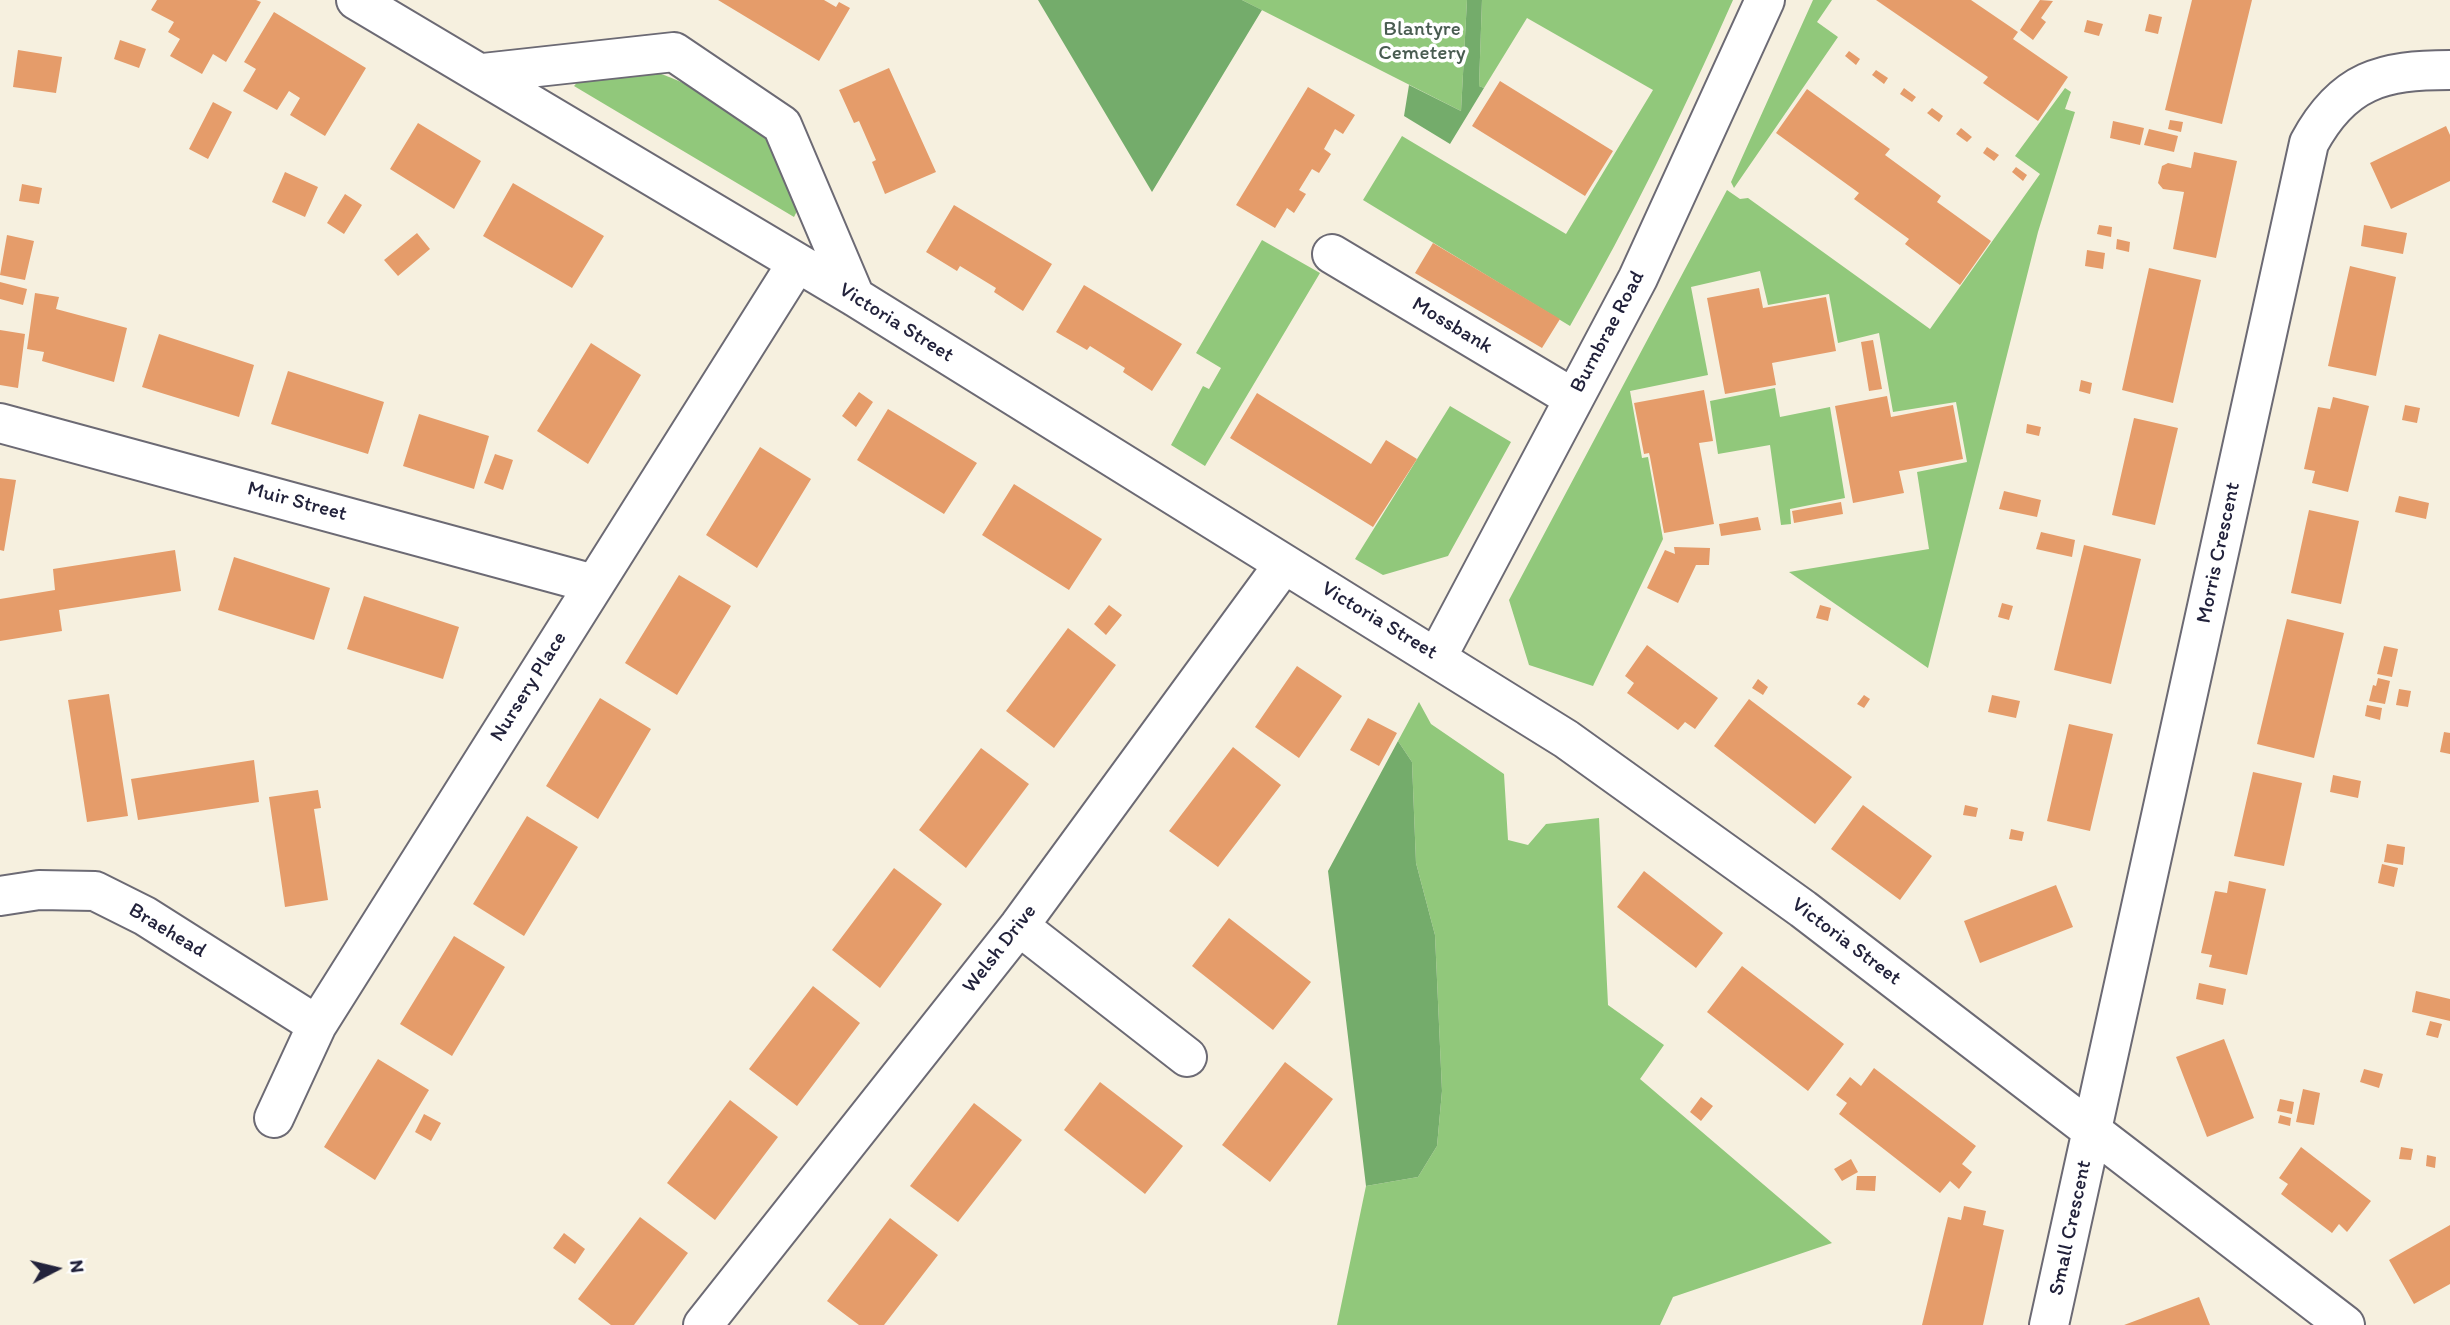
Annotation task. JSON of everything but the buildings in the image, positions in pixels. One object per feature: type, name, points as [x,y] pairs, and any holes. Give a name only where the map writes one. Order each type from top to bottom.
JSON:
[{"type":"street","name":"Victoria Street","points":[[356,0],[483,73],[855,297],[1566,739],[1803,909],[2345,1325]]},
{"type":"street","name":"Burnbrae Road","points":[[1437,657],[1639,278],[1765,0]]},
{"type":"street","points":[[483,73],[674,52],[782,125],[855,297]]},
{"type":"street","name":"Morris Crescent","points":[[2092,1131],[2309,143],[2324,116],[2344,95],[2371,79],[2411,70],[2450,70]]},
{"type":"street","name":"Mossbank","points":[[1332,254],[1573,398]]},
{"type":"street","name":"Nursery Place","points":[[274,1118],[317,1025],[797,263]]},
{"type":"street","name":"Muir Street","points":[[0,423],[594,584]]},
{"type":"street","name":"Welsh Drive","points":[[704,1325],[1019,926],[1284,564]]},
{"type":"street","name":"Braehead","points":[[0,896],[39,890],[95,891],[145,916],[317,1025]]},
{"type":"street","points":[[1019,926],[1187,1057]]},
{"type":"street","name":"Small Crescent","points":[[2049,1325],[2092,1131]]},
{"type":"green space","points":[[1038,0],[1242,0],[1262,10],[1152,192]]},
{"type":"green space","name":"Blantyre Cemetery","points":[[1242,0],[1467,0],[1461,111]]},
{"type":"green space","points":[[1467,0],[1482,0],[1479,86],[1484,88],[1450,144],[1404,116],[1409,85],[1461,111]]},
{"type":"green space","points":[[1482,0],[1733,0],[1656,165],[1570,326],[1363,200],[1402,136],[1566,234],[1653,90],[1527,18],[1484,88],[1479,86]]},
{"type":"green space","points":[[1813,0],[1832,0],[1817,22],[1838,37],[1734,188],[1731,182]]},
{"type":"green space","points":[[657,73],[716,100],[748,121],[767,138],[799,207],[794,217],[574,86],[582,77]]},
{"type":"green space","points":[[2065,88],[2071,92],[2065,109],[2075,112],[2038,232],[1928,668],[1789,572],[1929,549],[1917,472],[1967,462],[1956,402],[1893,412],[1879,333],[1838,343],[1829,294],[1768,305],[1760,271],[1691,287],[1708,375],[1630,391],[1642,458],[1648,457],[1663,539],[1593,686],[1529,665],[1509,600],[1727,190],[1740,199],[1748,198],[1930,329],[2040,174],[2015,156]]},
{"type":"green space","points":[[1262,240],[1320,273],[1205,466],[1171,445],[1203,386],[1209,389],[1221,368],[1196,353]]},
{"type":"green space","points":[[1775,388],[1780,417],[1830,407],[1845,498],[1790,509],[1791,524],[1781,525],[1770,445],[1718,454],[1710,401]]},
{"type":"green space","points":[[1450,406],[1511,442],[1448,556],[1383,575],[1355,559]]},
{"type":"green space","points":[[1419,702],[1431,724],[1504,774],[1508,840],[1528,845],[1546,824],[1599,818],[1608,1005],[1664,1045],[1640,1079],[1832,1243],[1673,1297],[1660,1325],[1337,1325],[1366,1186],[1418,1177],[1437,1146],[1442,1091],[1435,935],[1416,863],[1412,762],[1398,741]]},
{"type":"green space","points":[[1398,741],[1412,762],[1416,863],[1435,935],[1442,1091],[1437,1146],[1418,1177],[1366,1186],[1328,871]]}]
